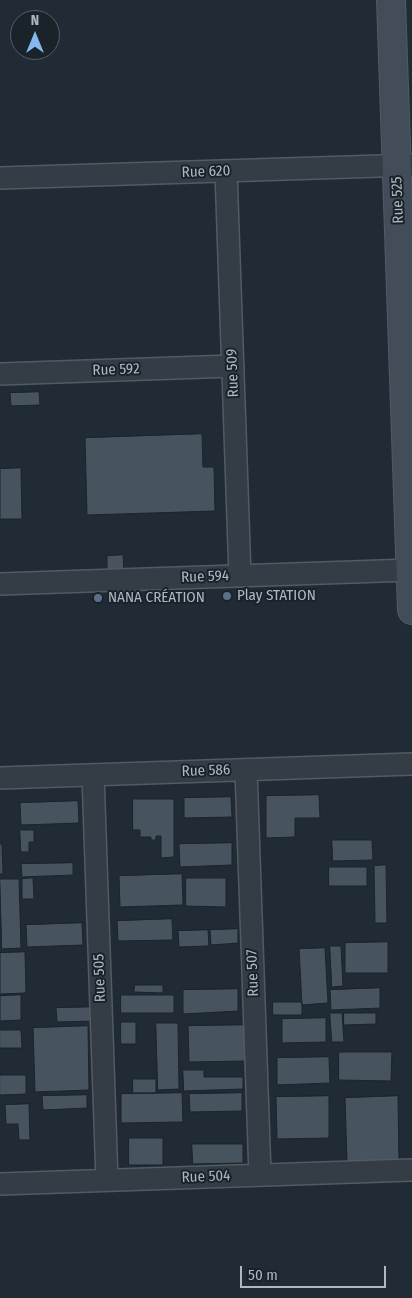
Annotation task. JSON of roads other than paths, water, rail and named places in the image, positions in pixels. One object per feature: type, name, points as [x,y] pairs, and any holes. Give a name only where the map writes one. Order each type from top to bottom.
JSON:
[{"type":"street","name":"Rue 525","points":[[391,0],[404,165],[412,610]]},
{"type":"street","name":"Rue 620","points":[[0,178],[404,165]]},
{"type":"street","name":"Rue 509","points":[[226,171],[240,576]]},
{"type":"street","name":"Rue 592","points":[[0,374],[233,366]]},
{"type":"street","name":"Rue 594","points":[[0,584],[411,570]]},
{"type":"street","name":"Rue 586","points":[[0,778],[412,764]]},
{"type":"street","name":"Rue 507","points":[[246,770],[260,1175]]},
{"type":"street","name":"Rue 505","points":[[93,775],[107,1180]]},
{"type":"street","name":"Rue 504","points":[[0,1184],[412,1170]]},
{"type":"place","name":"Play STATION","points":[[227,596]]},
{"type":"place","name":"NANA CRÉATION","points":[[98,598]]}]
